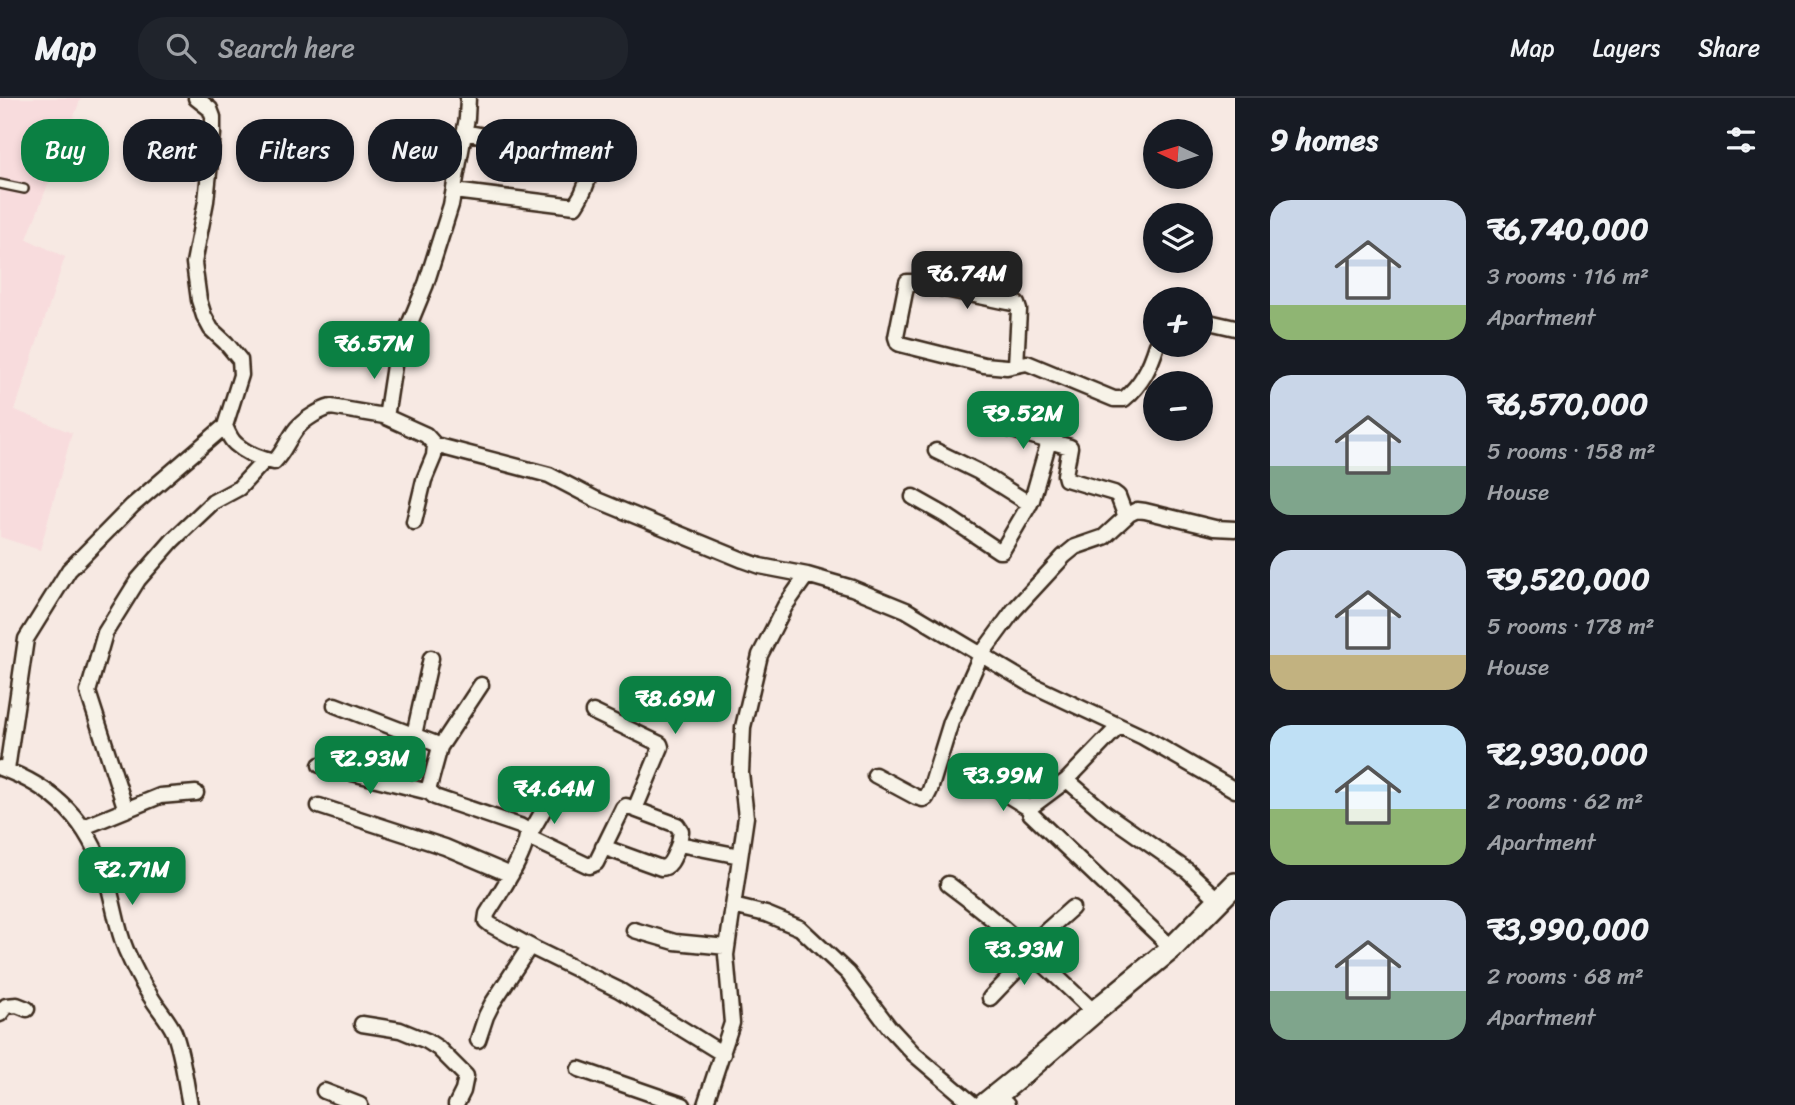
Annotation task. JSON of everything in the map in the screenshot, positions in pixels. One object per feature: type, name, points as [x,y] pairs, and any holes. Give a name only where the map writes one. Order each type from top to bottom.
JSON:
[{"type":"main road","points":[[996,1102],[1094,1012],[1172,948],[1235,884]]},
{"type":"street","points":[[190,1105],[174,1032],[138,976],[123,944],[106,878],[84,827],[60,801],[36,784],[4,769],[26,639],[69,570],[132,506],[225,426],[241,375],[240,360],[211,329],[199,300],[194,263],[206,201],[214,134],[210,109],[196,98]]},
{"type":"street","points":[[384,416],[395,359],[426,284],[451,205],[468,98]]},
{"type":"street","points":[[454,191],[575,206],[590,170],[587,156],[464,132]]},
{"type":"street","points":[[1016,365],[1020,310],[1017,304],[907,282],[896,337],[898,343],[984,365],[1007,367],[1027,363],[1120,400],[1143,380],[1153,357]]},
{"type":"street","points":[[1213,323],[1235,328]]},
{"type":"street","points":[[225,426],[237,446],[274,462],[297,428],[331,407],[384,416],[426,435],[435,445],[549,475],[597,500],[743,560],[852,588],[906,610],[1032,685],[1153,743],[1235,790]]},
{"type":"street","points":[[1006,428],[1070,447],[1066,479],[1114,493],[1118,496],[1126,517]]},
{"type":"street","points":[[913,497],[999,551],[1004,549],[1030,504],[1049,441]]},
{"type":"street","points":[[414,522],[435,445]]},
{"type":"street","points":[[936,452],[979,472],[1030,504]]},
{"type":"street","points":[[126,810],[88,692],[105,633],[138,580],[173,540],[213,502],[239,488],[265,460]]},
{"type":"street","points":[[875,775],[916,797],[923,800],[926,798],[951,722],[981,655],[1020,604],[1075,547],[1104,537],[1137,510],[1215,528],[1235,529]]},
{"type":"street","points":[[705,1105],[732,1023],[727,947],[746,817],[741,773],[743,727],[756,665],[764,646],[785,606],[807,575]]},
{"type":"street","points":[[414,735],[431,658]]},
{"type":"street","points":[[429,792],[440,747],[481,685]]},
{"type":"street","points":[[335,705],[440,747]]},
{"type":"street","points":[[593,712],[660,744],[635,809]]},
{"type":"street","points":[[1030,809],[1067,780],[1119,726]]},
{"type":"street","points":[[320,765],[429,792],[435,797],[520,826],[527,830],[528,837]]},
{"type":"street","points":[[1067,780],[1105,813],[1188,871],[1220,901]]},
{"type":"street","points":[[996,788],[1030,809],[1033,817],[1172,948]]},
{"type":"street","points":[[84,827],[160,796],[196,793]]},
{"type":"street","points":[[551,797],[486,921],[619,990],[723,1054]]},
{"type":"street","points":[[319,806],[445,847],[511,875]]},
{"type":"street","points":[[528,837],[589,866],[596,863],[603,847],[623,808],[626,806],[677,825],[681,831],[679,844],[666,868],[603,847]]},
{"type":"street","points":[[679,844],[740,856]]},
{"type":"street","points":[[948,884],[990,915],[1030,950],[1094,1012]]},
{"type":"street","points":[[733,906],[766,914],[800,928],[848,973],[889,1027],[914,1054],[974,1105]]},
{"type":"street","points":[[990,998],[1030,950],[1072,908]]},
{"type":"street","points":[[634,930],[675,942],[727,947]]},
{"type":"street","points":[[478,1040],[492,1004],[530,946]]},
{"type":"street","points":[[0,1014],[6,1006],[11,1005],[27,1009]]},
{"type":"street","points":[[362,1024],[400,1030],[438,1048],[466,1076],[456,1105]]},
{"type":"street","points":[[579,1069],[684,1105]]},
{"type":"street","points":[[324,1091],[360,1105]]},
{"type":"lane","points":[[0,184],[24,189]]},
{"type":"shaded area","points":[[0,98],[81,98],[73,119],[21,119],[21,182],[49,182],[27,239],[65,257],[15,410],[72,433],[40,550],[0,537]]}]
